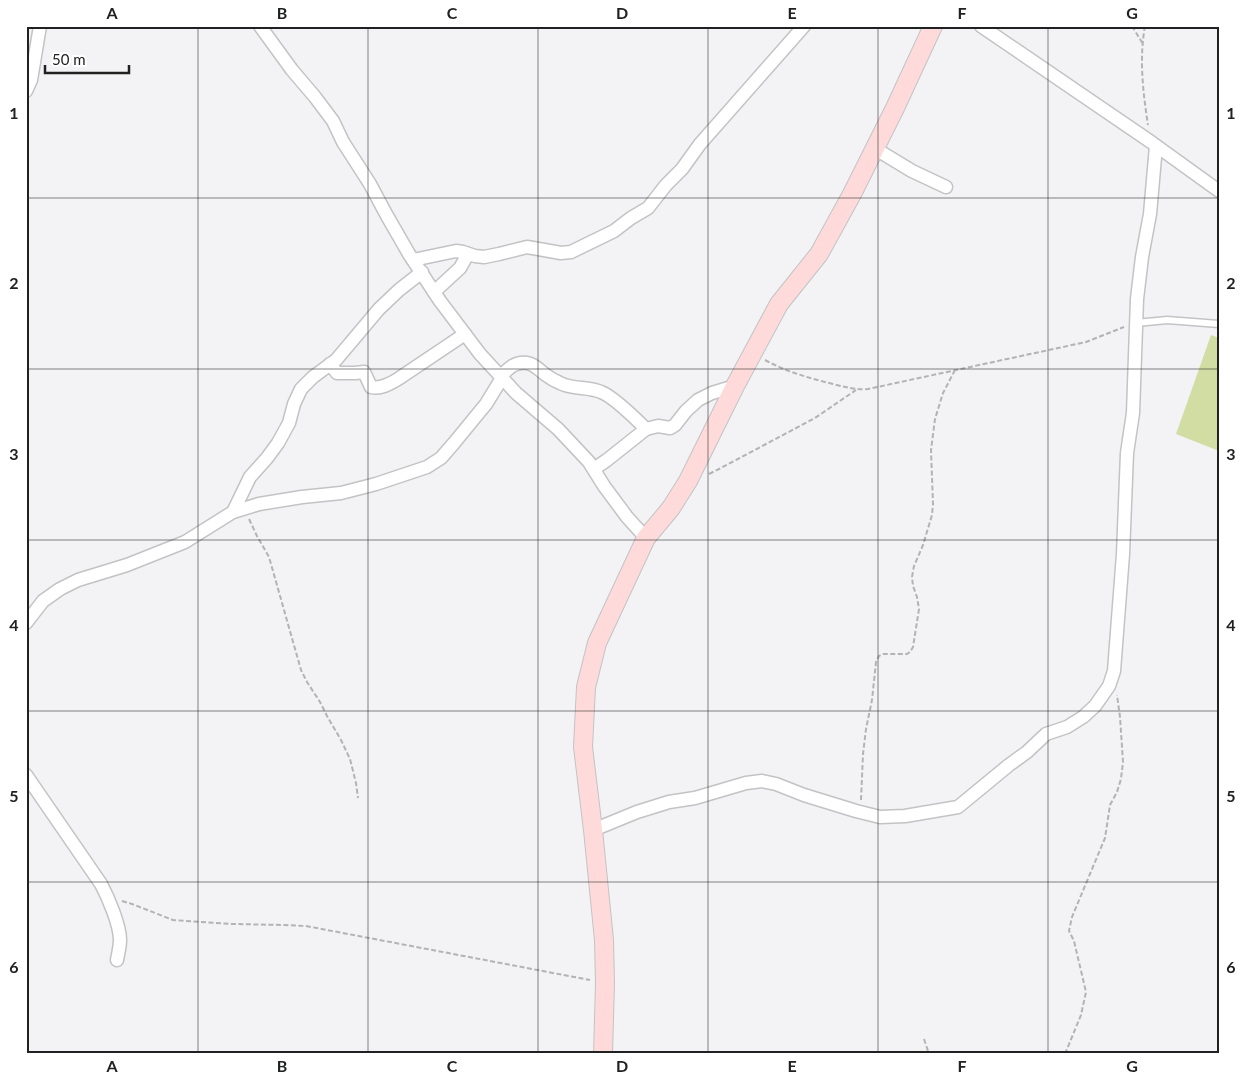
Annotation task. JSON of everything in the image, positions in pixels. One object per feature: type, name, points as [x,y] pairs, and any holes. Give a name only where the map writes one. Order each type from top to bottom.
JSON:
[{"type":"street","points":[[26,91],[31,80],[40,26]]},
{"type":"street","points":[[260,26],[333,121],[343,142],[434,292],[480,354],[516,393],[558,429],[589,462],[627,517],[646,538]]},
{"type":"street","points":[[414,260],[456,251],[484,257],[527,247],[570,252],[614,231],[630,218],[648,208],[666,185],[682,169],[700,144],[804,26]]},
{"type":"street","points":[[603,1054],[604,940],[583,747],[586,687],[597,643],[646,538],[671,508],[688,481],[735,386],[779,304],[819,254],[852,194],[933,26]]},
{"type":"street","points":[[981,26],[1219,191]]},
{"type":"street","points":[[593,830],[636,812],[669,802],[695,798],[746,783],[762,781],[880,816],[906,816],[958,808],[1027,752],[1046,734],[1067,727],[1095,706],[1109,686],[1114,671],[1123,554],[1127,453],[1133,413],[1137,299],[1150,214],[1153,144]]},
{"type":"street","points":[[874,148],[912,171],[946,187]]},
{"type":"street","points":[[434,292],[460,268],[468,254]]},
{"type":"street","points":[[233,512],[250,477],[278,442],[288,423],[301,388],[312,377],[336,360],[379,309],[422,272]]},
{"type":"street","points":[[330,364],[341,374],[364,372],[369,385],[376,388],[398,379],[465,334]]},
{"type":"street","points":[[26,623],[43,601],[60,589],[78,580],[127,566],[185,542],[233,512],[259,504],[341,493],[376,484],[427,467],[441,458],[454,443],[486,404],[502,377],[516,364],[531,364],[562,385],[602,392],[646,429]]},
{"type":"street","points":[[594,469],[646,429],[658,426],[670,428],[698,400],[712,393],[735,386]]},
{"type":"street","points":[[26,774],[108,897],[116,919],[120,939],[117,960]]},
{"type":"lane","points":[[1136,323],[1167,320],[1219,324]]},
{"type":"path","points":[[1132,26],[1142,44]]},
{"type":"path","points":[[1145,26],[1142,44],[1143,92],[1153,144]]},
{"type":"path","points":[[752,355],[806,378],[856,390],[868,389],[1086,342],[1136,323]]},
{"type":"path","points":[[862,812],[862,754],[872,700],[876,662],[879,656],[883,654],[907,654],[913,647],[919,609],[912,577],[932,510],[931,450],[935,418],[943,393],[956,370]]},
{"type":"path","points":[[688,481],[719,470],[768,444],[815,418],[856,390]]},
{"type":"path","points":[[246,508],[249,520],[270,557],[301,670],[326,716],[342,740],[350,759],[358,798]]},
{"type":"path","points":[[1066,1054],[1082,1015],[1086,992],[1074,941],[1068,932],[1105,838],[1110,805],[1121,779],[1123,762],[1121,726],[1114,671]]},
{"type":"path","points":[[108,897],[173,920],[306,926],[605,983]]},
{"type":"path","points":[[924,1039],[929,1054]]},
{"type":"green space","points":[[1211,335],[1219,338],[1219,451],[1176,434]]}]
